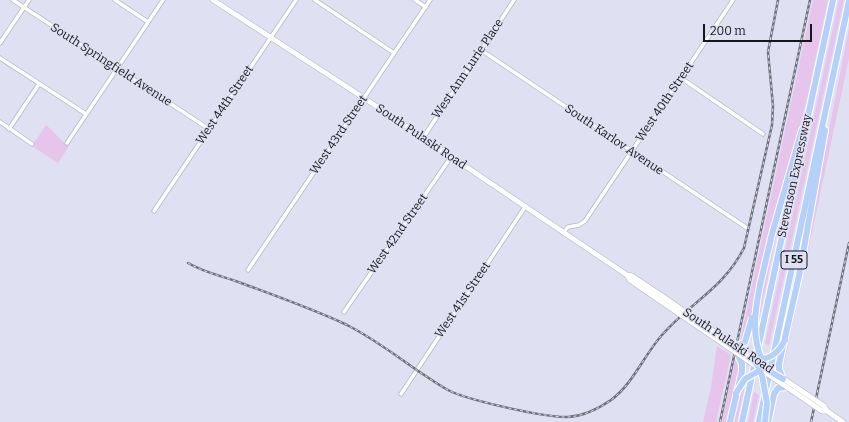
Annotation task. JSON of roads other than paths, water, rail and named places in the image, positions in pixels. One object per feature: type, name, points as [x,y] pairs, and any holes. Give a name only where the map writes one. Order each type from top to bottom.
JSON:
[{"type":"highway","name":"Stevenson Expressway","points":[[742,422],[833,0]]},
{"type":"highway","name":"Stevenson Expressway","points":[[759,422],[849,1]]},
{"type":"highway","points":[[783,378],[780,364],[797,284],[826,127],[828,97]]},
{"type":"highway","points":[[732,344],[743,344],[748,339],[768,250],[787,178],[811,104]]},
{"type":"highway","points":[[760,285],[756,304],[755,336],[765,369],[767,422]]},
{"type":"highway","points":[[737,353],[762,360],[776,353],[785,340]]},
{"type":"highway","points":[[730,422],[742,364],[737,353]]},
{"type":"highway","points":[[752,358],[776,380]]},
{"type":"highway","points":[[736,393],[745,379],[765,369]]},
{"type":"highway","points":[[765,369],[783,378]]},
{"type":"highway","points":[[767,422],[774,394],[778,388],[787,387]]},
{"type":"main road","name":"South Pulaski Road","points":[[213,0],[364,98],[583,247],[627,275],[632,276],[752,358]]},
{"type":"main road","name":"South Pulaski Road","points":[[627,275],[630,280],[737,353],[765,369]]},
{"type":"main road","name":"South Pulaski Road","points":[[783,378],[824,406],[827,411],[843,422]]},
{"type":"main road","name":"South Pulaski Road","points":[[776,380],[822,411],[827,411]]},
{"type":"street","name":"South Springfield Avenue","points":[[13,0],[209,129]]},
{"type":"street","points":[[0,43],[29,0]]},
{"type":"street","points":[[115,0],[148,22]]},
{"type":"street","points":[[66,143],[163,0]]},
{"type":"street","name":"West 44th Street","points":[[154,211],[296,0]]},
{"type":"street","points":[[315,0],[394,53]]},
{"type":"street","points":[[416,0],[426,7]]},
{"type":"street","name":"West 43rd Street","points":[[248,270],[430,0]]},
{"type":"street","name":"West Ann Lurie Place","points":[[423,138],[514,0]]},
{"type":"street","name":"West 40th Street","points":[[563,233],[568,227],[579,225],[585,221],[733,0]]},
{"type":"street","name":"South Karlov Avenue","points":[[481,50],[747,228]]},
{"type":"street","points":[[0,58],[86,114]]},
{"type":"street","points":[[681,78],[763,134]]},
{"type":"street","points":[[9,128],[39,84]]},
{"type":"street","points":[[0,122],[32,144]]},
{"type":"street","name":"West 42nd Street","points":[[344,312],[451,157]]},
{"type":"street","name":"West 41st Street","points":[[401,394],[525,207]]},
{"type":"railway","points":[[188,263],[207,272],[294,303],[347,325],[373,340],[435,382],[458,394],[507,408],[557,417],[568,417],[591,412],[611,400],[626,386],[662,335],[673,323],[716,285],[736,262],[744,248],[772,125],[773,106],[768,52],[778,0]]},
{"type":"railway","points":[[720,422],[810,0]]},
{"type":"railway","points":[[811,422],[849,243]]}]
